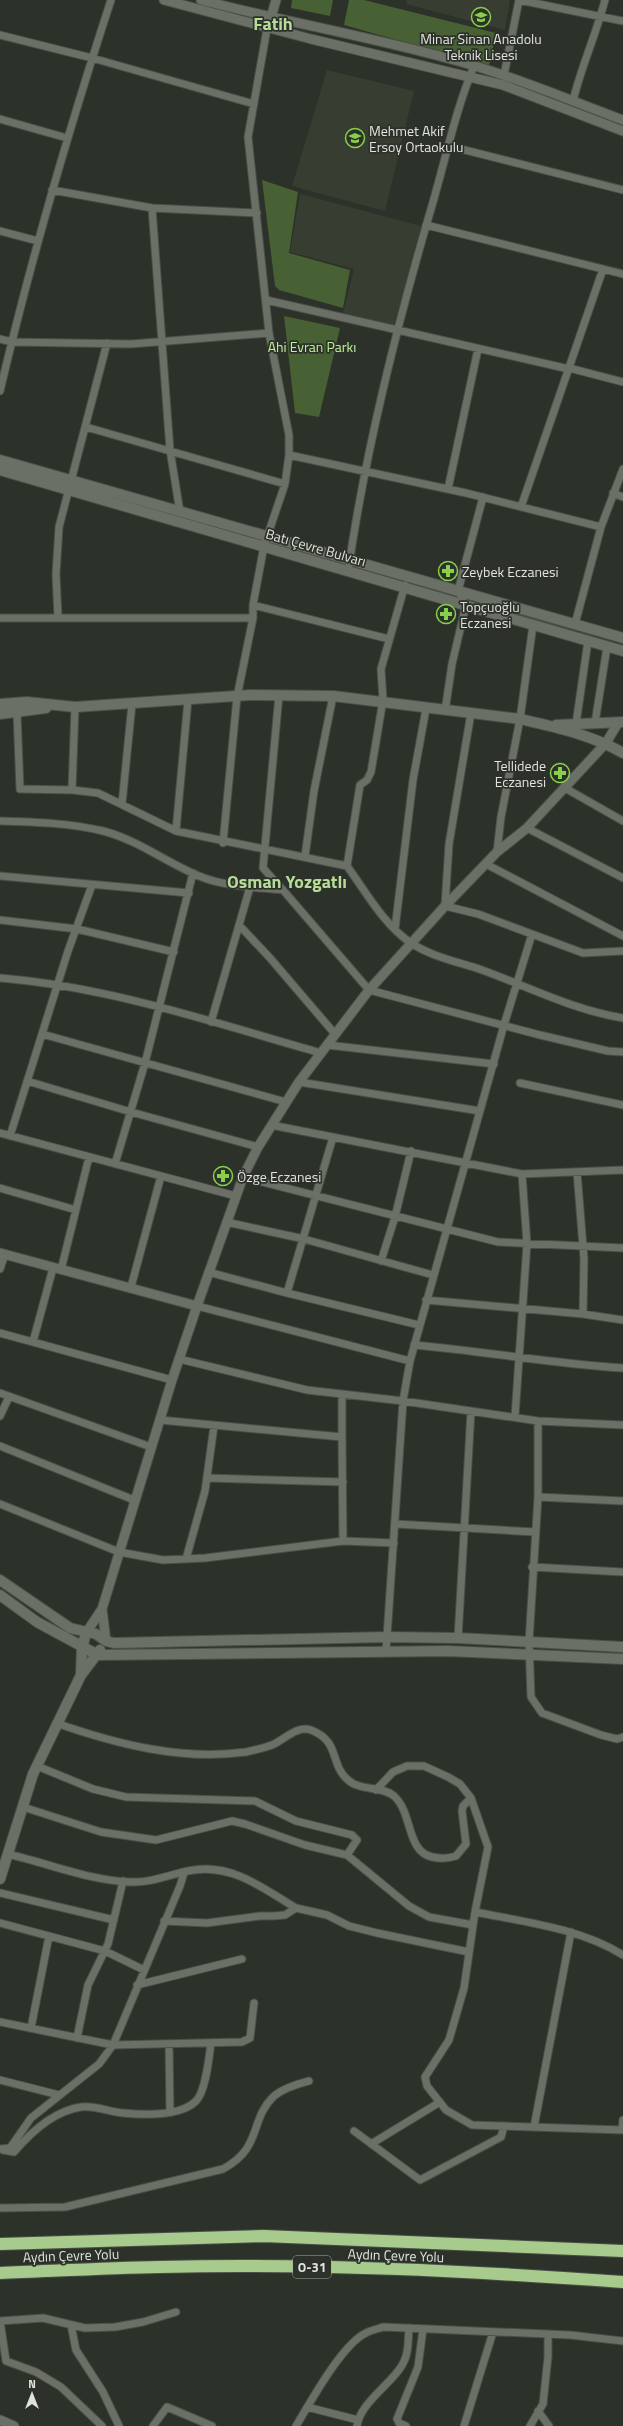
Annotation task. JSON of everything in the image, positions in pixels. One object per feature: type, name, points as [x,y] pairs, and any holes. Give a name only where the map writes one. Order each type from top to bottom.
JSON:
[{"type":"highway","name":"Aydın Çevre Yolu","points":[[0,2244],[264,2236],[623,2251]]},
{"type":"highway","name":"Aydın Çevre Yolu","points":[[0,2273],[160,2267],[250,2266],[384,2269],[623,2282]]},
{"type":"main road","name":"Batı Çevre Bulvarı","points":[[0,460],[180,512],[268,535],[623,638]]},
{"type":"main road","name":"Batı Çevre Bulvarı","points":[[0,470],[623,651]]},
{"type":"main road","points":[[0,704],[27,702],[75,707],[279,695],[333,696],[383,700],[426,709],[520,719],[548,725],[606,744],[623,753]]},
{"type":"main road","points":[[0,714],[17,713],[56,706]]},
{"type":"main road","points":[[548,725],[620,722]]},
{"type":"main road","points":[[0,1580],[70,1628],[86,1633],[96,1634],[106,1641],[147,1644],[386,1637],[458,1638],[623,1647]]},
{"type":"main road","points":[[0,1595],[37,1622],[82,1648],[98,1655],[296,1654],[386,1651],[623,1658]]},
{"type":"main road","points":[[81,1675],[82,1648],[86,1633]]},
{"type":"main road","points":[[0,1879],[4,1856],[37,1766],[56,1723],[81,1675],[98,1655],[106,1641]]},
{"type":"street","points":[[0,391],[66,138],[111,0]]},
{"type":"street","points":[[164,0],[266,27],[503,85],[623,132]]},
{"type":"street","points":[[201,0],[271,18],[376,40],[474,66],[504,75],[623,120]]},
{"type":"street","points":[[223,842],[237,697],[253,618],[253,605],[264,546],[285,484],[289,455],[289,435],[269,333],[248,137],[266,27],[271,18],[276,0]]},
{"type":"street","points":[[504,75],[519,0],[623,21]]},
{"type":"street","points":[[573,101],[580,71],[601,17],[605,0]]},
{"type":"street","points":[[0,35],[92,58],[254,104]]},
{"type":"street","points":[[349,571],[366,471],[397,331],[426,225],[474,66]]},
{"type":"street","points":[[0,119],[66,138]]},
{"type":"street","points":[[449,146],[623,190]]},
{"type":"street","points":[[52,190],[152,208],[257,213]]},
{"type":"street","points":[[152,208],[160,341],[170,450],[180,512]]},
{"type":"street","points":[[426,225],[623,274]]},
{"type":"street","points":[[0,232],[38,242]]},
{"type":"street","points":[[521,507],[603,269]]},
{"type":"street","points":[[266,300],[397,331],[569,368],[623,382]]},
{"type":"street","points":[[0,339],[12,342],[107,343],[160,341],[269,333]]},
{"type":"street","points":[[58,617],[57,546],[68,491],[107,343]]},
{"type":"street","points":[[448,489],[478,349]]},
{"type":"street","points":[[86,427],[285,484]]},
{"type":"street","points":[[289,455],[483,497],[601,527]]},
{"type":"street","points":[[575,624],[601,527],[623,468]]},
{"type":"street","points":[[613,493],[623,497]]},
{"type":"street","points":[[445,711],[452,664],[466,605],[458,591],[483,497]]},
{"type":"street","points":[[347,866],[360,785],[367,780],[371,772],[383,700],[381,669],[389,639],[406,588],[404,575]]},
{"type":"street","points":[[253,605],[389,639]]},
{"type":"street","points":[[0,618],[253,618]]},
{"type":"street","points":[[498,852],[501,817],[520,719],[534,625]]},
{"type":"street","points":[[576,724],[588,641]]},
{"type":"street","points":[[595,723],[607,647]]},
{"type":"street","points":[[279,695],[263,868],[369,990],[608,1051],[623,1052]]},
{"type":"street","points":[[305,856],[314,791],[333,696]]},
{"type":"street","points":[[176,831],[188,700]]},
{"type":"street","points":[[122,804],[132,704]]},
{"type":"street","points":[[72,790],[75,707]]},
{"type":"street","points":[[395,929],[413,780],[426,709]]},
{"type":"street","points":[[17,713],[20,789],[72,790],[98,793],[176,831],[264,850],[305,856],[347,866],[379,911],[395,929],[411,943],[434,954],[595,1014],[623,1018]]},
{"type":"street","points":[[445,906],[449,844],[471,713]]},
{"type":"street","points":[[86,1633],[102,1609],[134,1500],[196,1306],[243,1177],[258,1147],[299,1082],[369,990],[445,906],[498,852],[527,828],[606,744],[620,722]]},
{"type":"street","points":[[564,788],[623,821]]},
{"type":"street","points":[[0,821],[52,822],[104,832],[140,846],[201,877],[250,887],[283,890]]},
{"type":"street","points":[[527,828],[623,878]]},
{"type":"street","points":[[486,864],[623,936]]},
{"type":"street","points":[[115,1164],[174,952],[193,873]]},
{"type":"street","points":[[0,876],[189,893]]},
{"type":"street","points":[[10,1136],[58,983],[92,885]]},
{"type":"street","points":[[211,1022],[250,887]]},
{"type":"street","points":[[445,906],[478,914],[582,953],[612,954],[623,951]]},
{"type":"street","points":[[0,920],[77,929],[174,952]]},
{"type":"street","points":[[239,925],[270,958],[335,1034]]},
{"type":"street","points":[[386,1651],[396,1524],[403,1401],[410,1362],[419,1325],[504,1025],[518,985],[532,934]]},
{"type":"street","points":[[0,978],[58,983],[91,989],[321,1053]]},
{"type":"street","points":[[42,1034],[286,1102]]},
{"type":"street","points":[[326,1045],[494,1064]]},
{"type":"street","points":[[27,1081],[130,1112],[258,1147]]},
{"type":"street","points":[[299,1082],[480,1111]]},
{"type":"street","points":[[520,1083],[623,1106]]},
{"type":"street","points":[[271,1125],[411,1151],[465,1164],[522,1174],[623,1170]]},
{"type":"street","points":[[0,1133],[236,1196]]},
{"type":"street","points":[[288,1293],[333,1137]]},
{"type":"street","points":[[381,1261],[395,1217],[411,1151]]},
{"type":"street","points":[[33,1342],[76,1210],[89,1157]]},
{"type":"street","points":[[577,1172],[583,1245],[583,1314]]},
{"type":"street","points":[[515,1416],[524,1310],[527,1244],[522,1174]]},
{"type":"street","points":[[131,1287],[161,1176]]},
{"type":"street","points":[[243,1177],[316,1197],[498,1242],[623,1248]]},
{"type":"street","points":[[0,1188],[76,1210]]},
{"type":"street","points":[[226,1222],[304,1239],[433,1275]]},
{"type":"street","points":[[0,1269],[2,1254],[410,1362]]},
{"type":"street","points":[[208,1272],[419,1325]]},
{"type":"street","points":[[426,1300],[524,1310],[583,1314],[623,1320]]},
{"type":"street","points":[[0,1333],[172,1380]]},
{"type":"street","points":[[414,1345],[520,1357],[573,1365],[623,1368]]},
{"type":"street","points":[[179,1359],[307,1390],[515,1416],[538,1421],[623,1425]]},
{"type":"street","points":[[0,1394],[151,1447]]},
{"type":"street","points":[[342,1395],[343,1541]]},
{"type":"street","points":[[0,1416],[9,1397]]},
{"type":"street","points":[[458,1638],[471,1411]]},
{"type":"street","points":[[160,1420],[342,1437]]},
{"type":"street","points":[[538,1421],[538,1497],[532,1568],[529,1642],[532,1697],[542,1713],[601,1736],[617,1739],[623,1737]]},
{"type":"street","points":[[186,1559],[208,1478],[214,1426]]},
{"type":"street","points":[[0,1446],[134,1500]]},
{"type":"street","points":[[208,1478],[343,1482]]},
{"type":"street","points":[[538,1497],[623,1501]]},
{"type":"street","points":[[0,1504],[119,1552],[163,1560],[186,1559],[343,1541],[394,1543]]},
{"type":"street","points":[[396,1524],[535,1532]]},
{"type":"street","points":[[532,1568],[623,1572]]},
{"type":"street","points":[[102,1609],[106,1641]]},
{"type":"street","points":[[56,1723],[103,1740],[178,1753],[233,1754],[256,1750],[274,1744],[297,1730],[309,1729],[325,1738],[346,1779],[357,1787],[376,1790],[395,1796],[409,1823],[417,1848],[422,1854],[439,1858],[456,1856],[466,1844],[462,1811],[463,1806],[471,1798]]},
{"type":"street","points":[[37,1766],[93,1789],[126,1797],[255,1801],[296,1821],[352,1835],[357,1840],[347,1855]]},
{"type":"street","points":[[376,1790],[393,1772],[407,1766],[424,1766],[460,1784],[471,1798],[488,1847],[475,1912],[464,1988],[449,2040],[425,2077],[427,2086],[446,2110],[472,2125],[623,2130],[623,2120]]},
{"type":"street","points":[[23,1807],[101,1832],[156,1840],[232,1821],[305,1845],[347,1855],[409,1906],[429,1917],[473,1925]]},
{"type":"street","points":[[4,1856],[102,1878],[123,1881],[162,1879],[194,1870],[219,1869],[232,1872],[254,1882],[296,1908],[326,1915],[349,1926],[469,1952]]},
{"type":"street","points":[[0,2150],[10,2148],[30,2118],[99,2064],[113,2045],[184,1873]]},
{"type":"street","points":[[77,2038],[88,1986],[105,1951],[123,1881]]},
{"type":"street","points":[[0,1892],[114,1920]]},
{"type":"street","points":[[164,1921],[207,1923],[260,1916],[285,1915],[296,1908]]},
{"type":"street","points":[[475,1912],[571,1932],[604,1943],[623,1955]]},
{"type":"street","points":[[0,1923],[105,1951],[144,1970]]},
{"type":"street","points":[[534,2127],[571,1932]]},
{"type":"street","points":[[31,2028],[49,1936]]},
{"type":"street","points":[[137,1985],[242,1959]]},
{"type":"street","points":[[0,2022],[113,2045],[242,2042],[250,2038],[254,2004]]},
{"type":"street","points":[[0,2150],[14,2152],[31,2133],[57,2115],[80,2107],[94,2107],[122,2113],[170,2112],[186,2108],[197,2100],[204,2082],[211,2043]]},
{"type":"street","points":[[169,2044],[170,2112]]},
{"type":"street","points":[[0,2080],[59,2096]]},
{"type":"street","points":[[0,2208],[65,2207],[223,2169],[239,2158],[250,2145],[263,2112],[273,2097],[290,2087],[310,2081]]},
{"type":"street","points":[[371,2144],[440,2102]]},
{"type":"street","points":[[354,2131],[420,2180],[501,2137],[504,2126]]},
{"type":"street","points":[[102,2426],[61,2387],[36,2372],[6,2361],[0,2321],[43,2318],[85,2328],[115,2327],[143,2322],[176,2312]]},
{"type":"street","points":[[71,2325],[76,2350],[103,2392],[119,2426]]},
{"type":"street","points":[[296,2426],[335,2365],[354,2341],[365,2333],[383,2327],[548,2336],[570,2335],[623,2341]]},
{"type":"street","points":[[307,2407],[357,2423],[384,2384],[399,2370],[407,2353],[409,2328]]},
{"type":"street","points":[[406,2426],[399,2423],[397,2419],[418,2367],[422,2329]]},
{"type":"street","points":[[464,2426],[493,2332]]},
{"type":"street","points":[[530,2426],[543,2404],[548,2357],[548,2336]]},
{"type":"street","points":[[153,2426],[167,2407],[212,2426]]},
{"type":"street","points":[[538,2411],[549,2426]]},
{"type":"street","points":[[0,2420],[14,2426]]},
{"type":"shaded area","name":"Minar Sinan Anadolu Teknik Lisesi","points":[[407,0],[510,0],[505,30],[406,4]]},
{"type":"shaded area","name":"Mehmet Akif Ersoy Ortaokulu","points":[[327,70],[414,91],[385,211],[292,186]]},
{"type":"shaded area","points":[[300,194],[421,226],[394,325],[343,313],[354,269],[290,252]]},
{"type":"green space","points":[[292,0],[333,0],[330,16],[291,8]]},
{"type":"green space","points":[[349,0],[364,0],[496,33],[489,66],[344,25]]},
{"type":"green space","points":[[262,180],[298,192],[289,253],[350,270],[343,308],[279,290],[275,286]]},
{"type":"green space","name":"Ahi Evran Parkı","points":[[284,316],[340,328],[319,417],[295,413]]},
{"type":"place","name":"Minar Sinan Anadolu Teknik Lisesi","points":[[481,17]]},
{"type":"place","name":"Mehmet Akif Ersoy Ortaokulu","points":[[355,138]]},
{"type":"place","name":"Zeybek Eczanesi","points":[[448,571]]},
{"type":"place","name":"Topçuoğlu Eczanesi","points":[[446,614]]},
{"type":"place","name":"Tellidede Eczanesi","points":[[560,773]]},
{"type":"place","name":"Özge Eczanesi","points":[[223,1176]]},
{"type":"district","name":"Fatih","points":[[273,23]]},
{"type":"district","name":"Osman Yozgatlı","points":[[287,881]]}]
